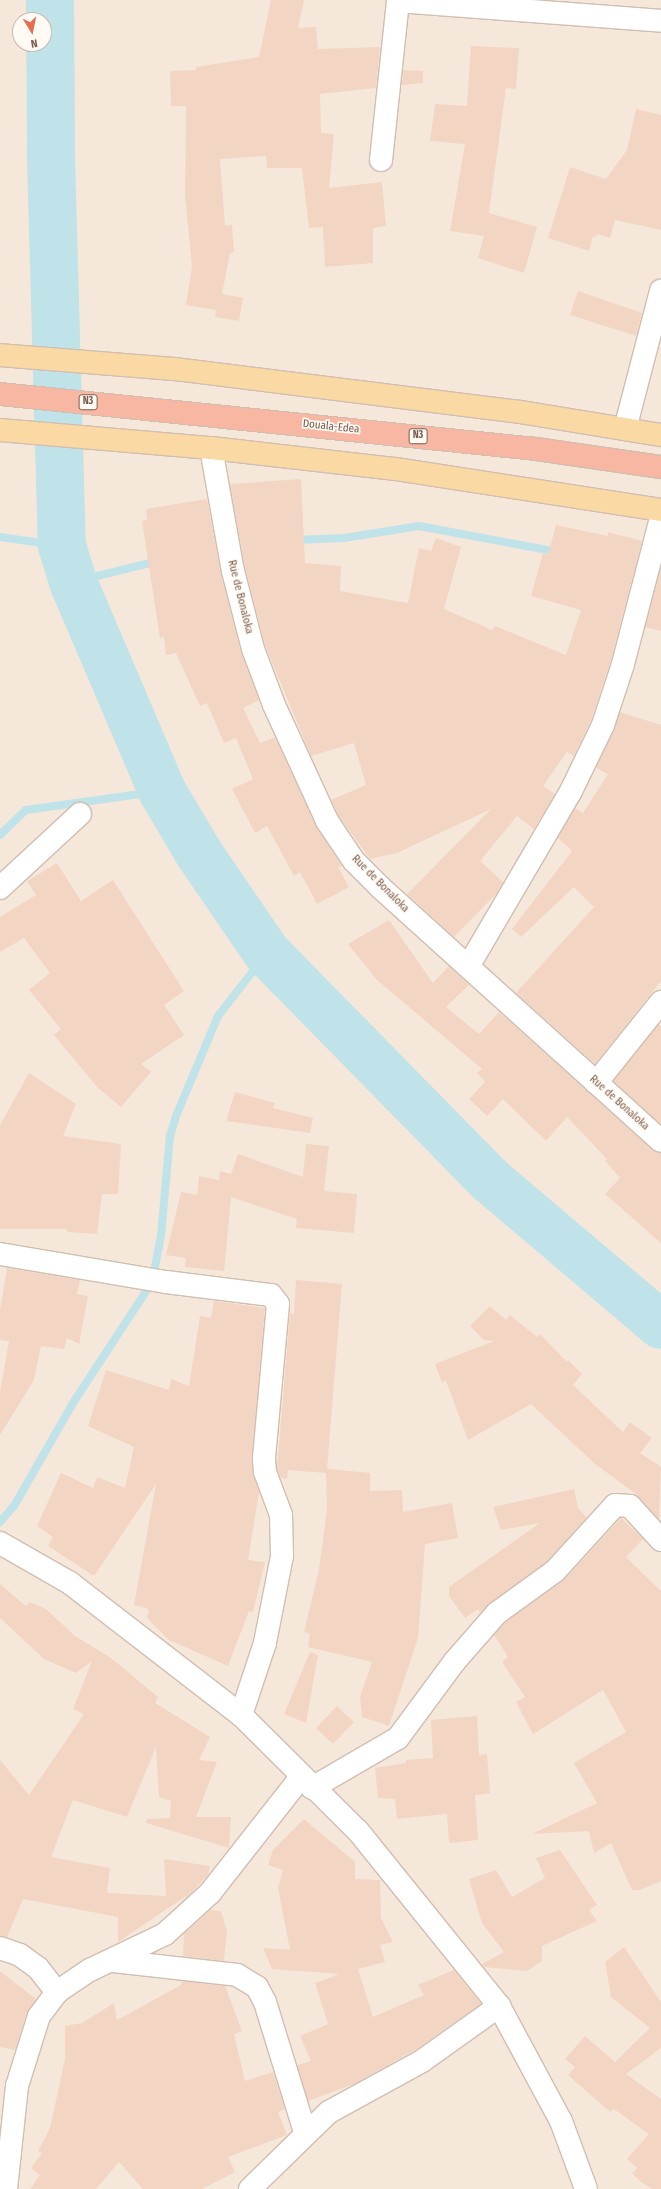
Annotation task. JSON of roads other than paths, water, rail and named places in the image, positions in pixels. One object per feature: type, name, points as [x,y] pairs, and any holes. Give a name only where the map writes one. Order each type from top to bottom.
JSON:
[{"type":"highway","name":"Douala-Edea","points":[[0,394],[175,410],[536,449],[661,466]]},
{"type":"main road","points":[[0,355],[175,369],[520,412],[661,435]]},
{"type":"main road","points":[[0,430],[172,444],[396,469],[661,510]]},
{"type":"street","points":[[382,160],[398,1],[661,21]]},
{"type":"street","points":[[625,429],[661,290]]},
{"type":"street","name":"Rue de Bonaloka","points":[[211,448],[233,571],[253,649],[274,706],[327,821],[360,866],[661,1141]]},
{"type":"street","points":[[469,966],[564,805],[603,725],[623,664],[661,518]]},
{"type":"street","points":[[0,888],[80,814]]},
{"type":"street","points":[[596,1083],[661,1002]]},
{"type":"street","points":[[0,1254],[166,1282],[271,1295],[278,1304],[264,1472],[281,1515],[282,1556],[265,1643],[241,1715]]},
{"type":"street","points":[[6,2189],[8,2097],[17,2086],[39,2016],[57,1992],[90,1970],[113,1961],[166,1934],[210,1892],[306,1783],[398,1738],[455,1661],[497,1612],[555,1571],[615,1505],[630,1506],[661,1540]]},
{"type":"street","points":[[0,1543],[70,1583],[241,1715],[306,1783],[358,1831],[499,2006],[558,2114],[586,2189]]},
{"type":"street","points":[[0,1948],[20,1955],[38,1968],[57,1992]]},
{"type":"street","points":[[113,1961],[237,1975],[257,1987],[265,2002],[305,2132]]},
{"type":"street","points":[[250,2189],[305,2132],[354,2096],[437,2052],[499,2006]]},
{"type":"waterway","points":[[50,0],[51,158],[62,546],[73,582],[162,791],[200,855],[267,953],[490,1180],[661,1325]]},
{"type":"waterway","points":[[294,540],[344,538],[419,526],[558,552]]},
{"type":"waterway","points":[[0,537],[62,546]]},
{"type":"waterway","points":[[73,582],[158,561]]},
{"type":"waterway","points":[[624,567],[661,573]]},
{"type":"waterway","points":[[0,835],[26,810],[162,791]]},
{"type":"waterway","points":[[0,1522],[14,1506],[73,1403],[145,1293],[153,1277],[161,1236],[170,1136],[176,1116],[218,1016],[267,953]]}]
